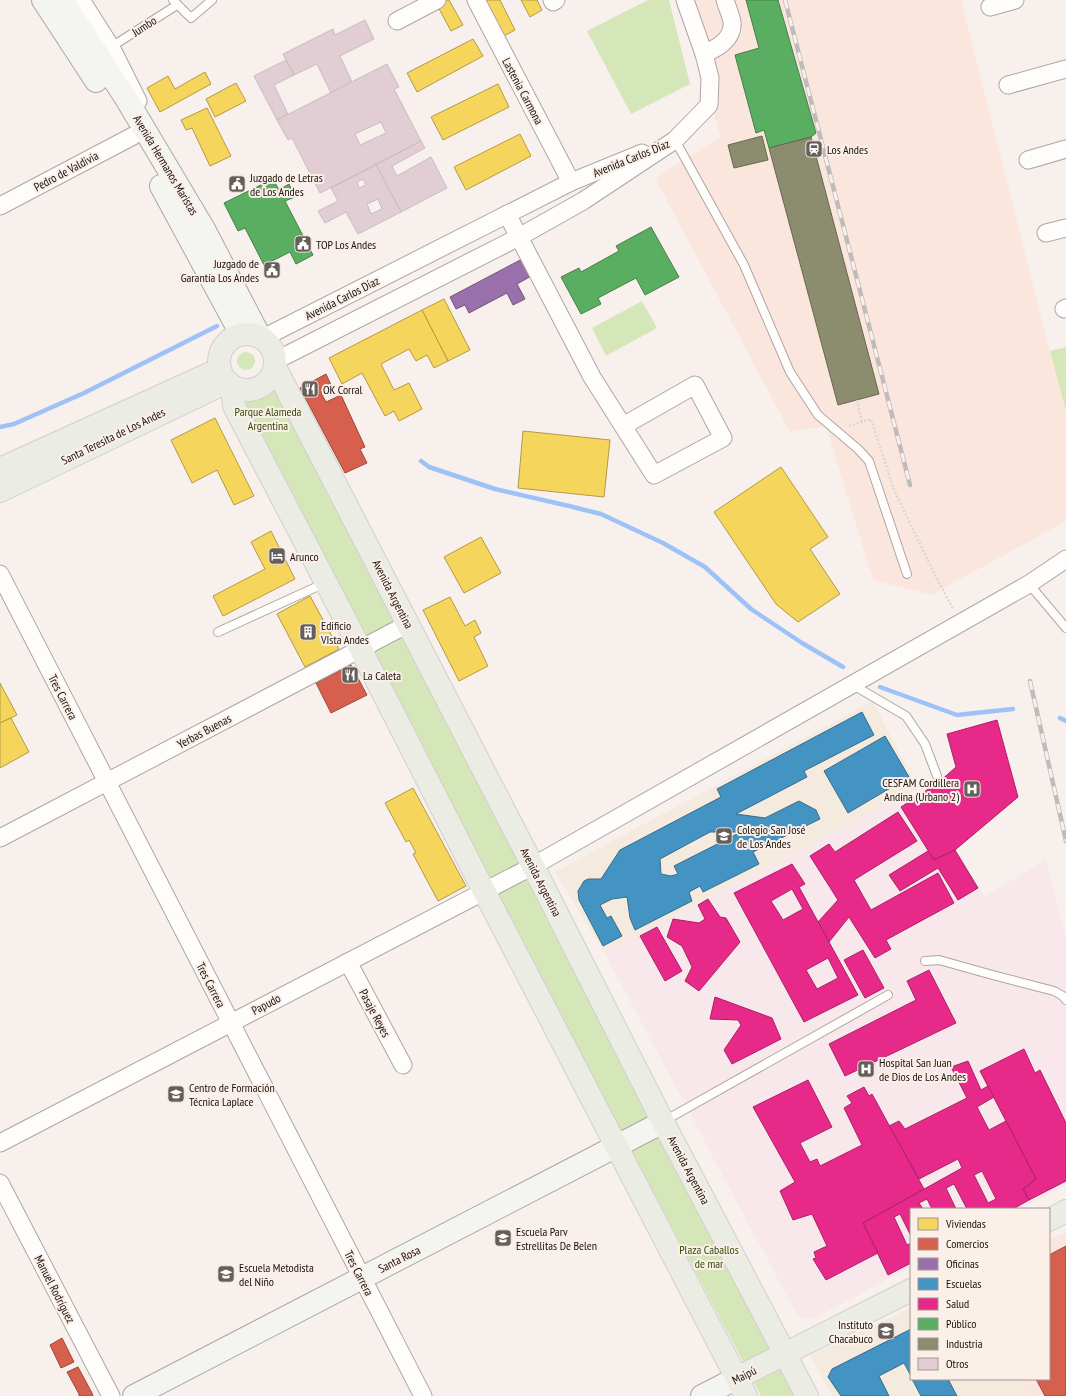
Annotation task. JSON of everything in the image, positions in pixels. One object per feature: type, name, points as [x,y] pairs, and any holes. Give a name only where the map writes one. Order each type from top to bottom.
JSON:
[{"type":"main road","name":"Avenida Hermanos Maristas","points":[[43,0],[133,136],[174,209],[254,336]]},
{"type":"main road","name":"Avenida Hermanos Maristas","points":[[62,0],[128,100],[205,231],[254,336]]},
{"type":"main road","name":"Avenida Argentina","points":[[254,336],[272,348],[275,364],[663,1122],[807,1396]]},
{"type":"main road","points":[[254,336],[231,339],[223,347],[219,358],[234,406],[742,1387]]},
{"type":"main road","points":[[226,379],[243,390],[255,389],[270,378],[275,364]]},
{"type":"main road","name":"Santa Teresita de Los Andes","points":[[0,469],[226,379]]},
{"type":"main road","name":"Santa Teresita de Los Andes","points":[[0,491],[226,379]]},
{"type":"main road","name":"Santa Rosa","points":[[134,1396],[663,1122]]},
{"type":"main road","points":[[1050,1220],[1066,1212]]},
{"type":"main road","name":"Maipú","points":[[702,1396],[742,1387],[785,1353],[910,1290]]},
{"type":"street","points":[[81,0],[111,47],[180,190]]},
{"type":"street","points":[[397,21],[437,0]]},
{"type":"street","name":"Lastenia Carmona","points":[[476,0],[571,182]]},
{"type":"street","points":[[552,0],[552,2],[556,0]]},
{"type":"street","points":[[675,140],[709,105],[710,78],[704,54],[685,0]]},
{"type":"street","points":[[704,54],[720,46],[731,32],[732,22],[725,0]]},
{"type":"street","points":[[990,7],[1015,0]]},
{"type":"street","points":[[1008,85],[1066,69]]},
{"type":"street","name":"Pedro de Valdivia","points":[[0,206],[133,136]]},
{"type":"street","name":"Avenida Carlos Díaz","points":[[254,336],[571,182],[675,140]]},
{"type":"street","name":"Avenida Carlos Díaz","points":[[275,364],[519,237],[582,201],[675,140]]},
{"type":"street","points":[[1028,160],[1066,149]]},
{"type":"street","points":[[506,214],[592,377],[623,426],[654,475],[723,438],[696,385],[623,426]]},
{"type":"street","points":[[1046,233],[1066,228]]},
{"type":"street","name":"Papudo","points":[[0,1143],[533,866],[1029,584],[1066,559]]},
{"type":"street","name":"Tres Carrera","points":[[0,574],[423,1396]]},
{"type":"street","name":"Yerbas Buenas","points":[[0,838],[408,624]]},
{"type":"street","name":"Pasaje Reyes","points":[[348,962],[403,1065]]},
{"type":"street","name":"Manuel Rodríguez","points":[[0,1183],[111,1396]]},
{"type":"lane","points":[[175,2],[191,18],[212,0]]},
{"type":"lane","name":"Jumbo","points":[[111,47],[175,2]]},
{"type":"lane","points":[[675,140],[744,265],[790,372],[818,416],[858,449],[869,461],[907,574]]},
{"type":"lane","points":[[218,632],[326,582]]},
{"type":"lane","points":[[1029,584],[1066,628]]},
{"type":"lane","points":[[853,685],[906,716],[925,744],[937,776]]},
{"type":"lane","points":[[925,961],[939,960],[1054,991],[1063,996],[1066,1000]]},
{"type":"lane","points":[[663,1122],[888,995]]},
{"type":"path","points":[[857,400],[862,422]]},
{"type":"path","points":[[836,430],[871,419],[894,490],[934,573],[960,622]]},
{"type":"shaded area","points":[[678,0],[961,0],[1066,415],[1066,521],[931,595],[873,580],[826,426],[790,432],[655,178],[721,137]]},
{"type":"shaded area","name":"Colegio San José de Los Andes","points":[[873,701],[918,790],[896,799],[604,952],[555,872]]},
{"type":"shaded area","name":"Hospital San Juan de Dios de Los Andes","points":[[896,799],[934,860],[955,850],[985,897],[1046,859],[1066,939],[1066,1185],[1022,1208],[910,1208],[910,1268],[815,1318],[802,1319],[796,1313],[604,952]]},
{"type":"shaded area","points":[[1066,1232],[1066,1396],[1030,1396],[1022,1380],[1050,1380],[1050,1240]]},
{"type":"shaded area","name":"Instituto Chacabuco","points":[[910,1308],[910,1380],[1022,1380],[1030,1396],[832,1396],[810,1355]]},
{"type":"green space","points":[[648,0],[669,0],[690,84],[631,114],[587,31]]},
{"type":"green space","points":[[642,301],[657,328],[606,356],[592,328]]},
{"type":"green space","points":[[1066,347],[1066,412],[1050,351]]},
{"type":"green space","points":[[242,352],[250,352],[255,357],[253,368],[250,370],[242,370],[237,365],[237,357]]},
{"type":"green space","name":"Parque Alameda Argentina","points":[[275,389],[805,1396],[761,1396],[239,406]]},
{"type":"building: Viviendas","points":[[449,0],[463,25],[451,31],[437,5]]},
{"type":"building: Viviendas","points":[[483,0],[500,0],[515,30],[502,37]]},
{"type":"building: Viviendas","points":[[521,0],[537,0],[542,10],[530,17]]},
{"type":"building: Viviendas","points":[[473,39],[483,56],[417,92],[407,73]]},
{"type":"building: Viviendas","points":[[205,72],[211,84],[160,112],[147,88],[168,76],[175,89]]},
{"type":"building: Viviendas","points":[[236,83],[246,101],[215,117],[206,99]]},
{"type":"building: Viviendas","points":[[498,84],[509,107],[443,140],[431,117]]},
{"type":"building: Viviendas","points":[[207,108],[231,156],[210,166],[192,128],[186,130],[181,120]]},
{"type":"building: Viviendas","points":[[520,134],[531,156],[466,190],[454,167]]},
{"type":"building: Viviendas","points":[[444,299],[470,350],[448,361],[422,310]]},
{"type":"building: Viviendas","points":[[422,310],[448,361],[434,368],[427,355],[416,361],[409,349],[381,364],[394,390],[409,383],[422,409],[399,421],[394,411],[385,416],[362,373],[342,384],[329,358]]},
{"type":"building: Viviendas","points":[[215,418],[254,496],[234,505],[217,470],[192,483],[171,440]]},
{"type":"building: Viviendas","points":[[523,431],[610,440],[604,497],[518,488]]},
{"type":"building: Viviendas","points":[[781,467],[828,537],[810,549],[840,594],[798,622],[776,604],[714,512]]},
{"type":"building: Viviendas","points":[[271,531],[295,579],[223,616],[213,596],[265,569],[251,542]]},
{"type":"building: Viviendas","points":[[481,537],[501,573],[464,593],[444,557]]},
{"type":"building: Viviendas","name":"Edificio VIsta Andes","points":[[310,596],[339,649],[305,667],[277,614]]},
{"type":"building: Viviendas","points":[[450,597],[465,626],[475,620],[481,633],[474,637],[488,666],[459,681],[423,610]]},
{"type":"building: Viviendas","points":[[0,683],[17,715],[0,723]]},
{"type":"building: Viviendas","points":[[11,718],[29,752],[0,768],[0,723]]},
{"type":"building: Viviendas","points":[[413,788],[466,886],[438,901],[413,854],[416,853],[409,840],[406,842],[385,803]]},
{"type":"building: Comercios","points":[[326,374],[332,387],[321,393],[326,402],[341,395],[365,447],[360,449],[367,463],[345,473],[300,388]]},
{"type":"building: Comercios","points":[[351,665],[367,695],[331,713],[316,683]]},
{"type":"building: Comercios","points":[[1066,1246],[1066,1396],[1045,1396],[1037,1380],[1050,1380],[1050,1254]]},
{"type":"building: Comercios","points":[[62,1338],[74,1362],[61,1368],[50,1345]]},
{"type":"building: Comercios","points":[[78,1367],[93,1396],[79,1396],[67,1372]]},
{"type":"building: Oficinas","points":[[524,258],[533,275],[517,284],[525,299],[513,305],[507,293],[469,313],[465,305],[456,309],[450,297]]},
{"type":"building: Escuelas","points":[[862,712],[874,735],[804,771],[807,777],[736,814],[765,818],[799,801],[816,810],[820,819],[753,852],[759,864],[703,892],[700,886],[689,892],[692,901],[635,930],[630,918],[627,897],[612,899],[600,905],[607,918],[611,916],[622,936],[603,946],[579,900],[578,891],[584,881],[588,879],[601,879],[620,850],[721,797],[717,789]],"holes":[[[710,832],[741,832],[674,866],[678,874],[671,876],[661,874],[660,859]]]},
{"type":"building: Escuelas","points":[[885,736],[909,777],[848,813],[824,771]]},
{"type":"building: Escuelas","points":[[910,1330],[910,1374],[904,1363],[879,1376],[889,1396],[841,1396],[828,1377],[832,1369]]},
{"type":"building: Escuelas","points":[[913,1380],[949,1380],[957,1396],[921,1396]]},
{"type":"building: Salud","name":"CESFAM Cordillera Andina (Urbano 2)","points":[[997,720],[1018,797],[955,850],[934,860],[901,807],[939,782],[956,767],[947,734]]},
{"type":"building: Salud","points":[[898,812],[917,841],[854,880],[871,910],[938,873],[954,903],[886,940],[891,949],[875,958],[849,917],[829,942],[818,922],[838,900],[810,856],[829,844],[835,852]]},
{"type":"building: Salud","points":[[955,850],[978,888],[958,900],[938,868],[900,891],[889,875],[928,851],[934,860]]},
{"type":"building: Salud","points":[[792,864],[805,884],[799,887],[858,995],[804,1022],[734,893]],"holes":[[[792,889],[803,909],[783,920],[771,901]],[[828,958],[838,978],[817,989],[806,970]]]},
{"type":"building: Salud","points":[[708,899],[720,917],[726,918],[740,942],[699,991],[685,981],[692,967],[682,946],[667,937],[673,919],[699,923],[705,919],[698,905]]},
{"type":"building: Salud","points":[[657,927],[682,971],[665,981],[640,936]]},
{"type":"building: Salud","points":[[863,950],[884,988],[865,998],[844,960]]},
{"type":"building: Salud","points":[[929,970],[956,1023],[845,1076],[829,1044],[916,1000],[907,981]]},
{"type":"building: Salud","points":[[715,997],[772,1018],[781,1039],[732,1064],[724,1050],[741,1025],[738,1020],[710,1019]]},
{"type":"building: Salud","points":[[1024,1049],[1035,1073],[1040,1070],[1066,1123],[1066,1181],[1029,1200],[1023,1189],[1036,1179],[980,1071]]},
{"type":"building: Salud","points":[[968,1061],[981,1090],[988,1086],[994,1097],[977,1107],[989,1130],[1006,1121],[1036,1179],[1023,1189],[1029,1200],[1015,1208],[966,1208],[954,1184],[946,1188],[956,1208],[932,1208],[927,1199],[919,1203],[922,1208],[910,1208],[910,1234],[900,1214],[894,1217],[907,1245],[910,1244],[910,1264],[888,1275],[863,1223],[962,1168],[958,1159],[919,1179],[889,1126],[899,1121],[905,1129],[967,1098],[951,1067]],"holes":[[[982,1171],[996,1199],[988,1203],[974,1175]]]},
{"type":"building: Salud","points":[[808,1080],[832,1127],[800,1143],[810,1162],[817,1159],[820,1166],[862,1145],[844,1108],[852,1103],[847,1096],[864,1087],[869,1096],[872,1094],[924,1189],[863,1223],[878,1253],[826,1280],[813,1259],[816,1258],[814,1252],[827,1246],[812,1214],[793,1220],[780,1191],[795,1182],[753,1107]]},
{"type":"building: Público","points":[[746,0],[778,0],[816,133],[811,137],[769,148],[764,130],[756,133],[735,55],[759,48]]},
{"type":"building: Público","points":[[273,179],[279,190],[289,184],[295,197],[285,201],[313,255],[296,264],[290,252],[264,265],[245,228],[238,231],[224,203]]},
{"type":"building: Público","points":[[651,227],[679,277],[645,295],[636,278],[598,298],[601,304],[581,314],[561,277],[579,268],[581,272],[619,251],[616,246]]},
{"type":"building: Industria","points":[[762,136],[768,160],[734,168],[728,145]]},
{"type":"building: Industria","points":[[811,137],[879,394],[838,405],[769,148]]},
{"type":"building: Otros","points":[[365,20],[374,39],[340,56],[352,82],[331,93],[317,64],[294,75],[283,54],[333,29],[335,35]]},
{"type":"building: Otros","points":[[286,60],[294,75],[274,85],[288,114],[277,120],[254,76]]},
{"type":"building: Otros","points":[[387,64],[399,87],[394,89],[421,141],[320,193],[292,138],[288,140],[277,120]],"holes":[[[381,122],[386,133],[360,145],[355,134]]]},
{"type":"building: Otros","points":[[421,141],[425,148],[392,166],[397,176],[431,157],[447,188],[401,212],[376,165]]},
{"type":"building: Otros","points":[[376,165],[401,212],[358,234],[346,212],[325,223],[318,211],[338,201],[331,188]],"holes":[[[363,179],[366,185],[359,188],[357,182]],[[378,199],[382,209],[371,214],[367,204]]]},
{"type":"waterway","points":[[0,427],[14,424],[84,393],[217,326]]},
{"type":"waterway","points":[[421,461],[429,467],[495,489],[601,514],[663,543],[705,567],[751,609],[802,643],[843,667]]},
{"type":"waterway","points":[[880,687],[957,715],[1013,709]]},
{"type":"waterway","points":[[1060,718],[1066,721]]},
{"type":"railway","points":[[785,0],[910,485]]},
{"type":"railway","points":[[1030,681],[1066,841]]},
{"type":"place","name":"Los Andes","points":[[814,149]]},
{"type":"place","name":"Juzgado de Letras de Los Andes","points":[[237,184]]},
{"type":"place","name":"TOP Los Andes","points":[[303,244]]},
{"type":"place","name":"Juzgado de Garantía Los Andes","points":[[272,270]]},
{"type":"place","name":"OK Corral","points":[[310,389]]},
{"type":"place","name":"Arunco","points":[[277,556]]},
{"type":"place","name":"Edificio VIsta Andes","points":[[308,632]]},
{"type":"place","name":"La Caleta","points":[[350,675]]},
{"type":"place","name":"CESFAM Cordillera Andina (Urbano 2)","points":[[972,789]]},
{"type":"place","name":"Colegio San José de Los Andes","points":[[724,836]]},
{"type":"place","name":"Hospital San Juan de Dios de Los Andes","points":[[866,1069]]},
{"type":"place","name":"Centro de Formación Técnica Laplace","points":[[176,1094]]},
{"type":"place","name":"Escuela Parv Estrellitas De Belen","points":[[503,1238]]},
{"type":"place","name":"Escuela Metodista del Niño","points":[[226,1274]]},
{"type":"place","name":"Instituto Chacabuco","points":[[886,1331]]},
{"type":"park label","name":"Plaza Caballos de mar","points":[[709,1256]]}]
